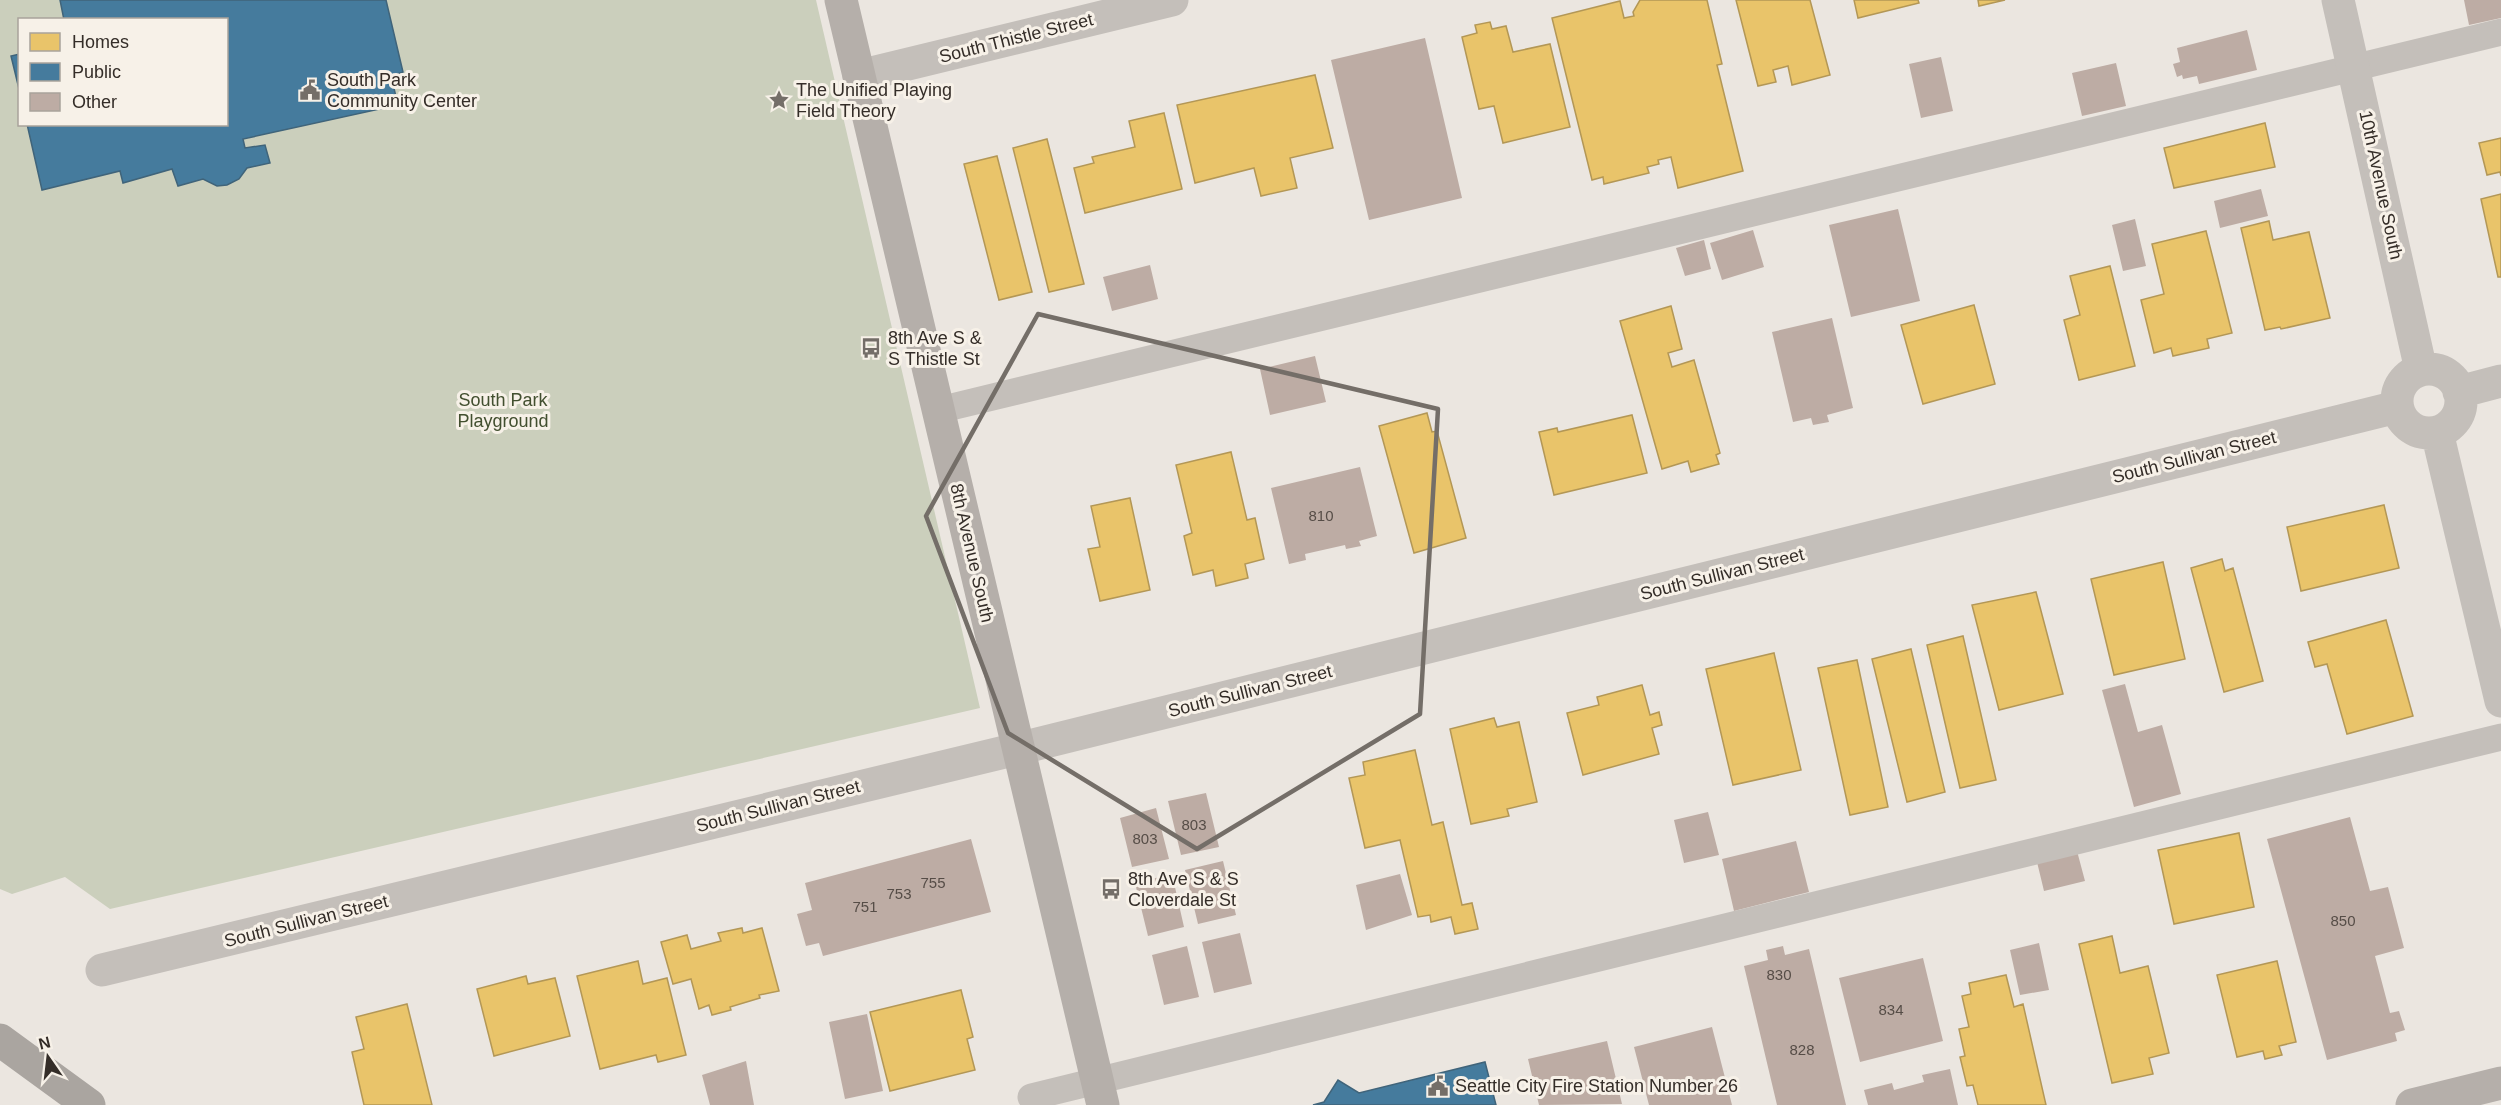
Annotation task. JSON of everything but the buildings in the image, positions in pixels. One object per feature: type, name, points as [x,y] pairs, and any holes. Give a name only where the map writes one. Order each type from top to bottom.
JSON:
[{"type":"highway","points":[[0,1040],[89,1105]]},
{"type":"street","name":"8th Avenue South","points":[[841,0],[1017,749],[1101,1094]]},
{"type":"street","name":"South Thistle Street","points":[[859,76],[1172,0]]},
{"type":"street","name":"10th Avenue South","points":[[2338,0],[2421,370]]},
{"type":"street","points":[[2421,370],[2443,372],[2452,378],[2459,392],[2460,409],[2456,419],[2438,432],[2419,432],[2409,426],[2397,407],[2398,390],[2403,381],[2421,370]]},
{"type":"street","points":[[2459,392],[2501,381]]},
{"type":"street","name":"South Sullivan Street","points":[[102,970],[1017,749],[2397,407]]},
{"type":"street","points":[[2438,432],[2501,701]]},
{"type":"street","points":[[2412,1105],[2501,1083]]},
{"type":"lane","points":[[939,410],[2501,32]]},
{"type":"lane","points":[[1031,1097],[1101,1094],[2501,737]]},
{"type":"highlighted area","points":[[1038,314],[1438,409],[1420,714],[1197,849],[1008,733],[926,516]]},
{"type":"green space","name":"South Park Playground","points":[[0,0],[816,0],[980,708],[110,909],[65,877],[12,894],[0,889]]},
{"type":"place","name":"South Park Community Center","points":[[310,90]]},
{"type":"place","name":"The Unified Playing Field Theory","points":[[779,100]]},
{"type":"place","name":"8th Ave S & S Thistle St","points":[[871,348]]},
{"type":"place","name":"8th Ave S & S Cloverdale St","points":[[1111,889]]},
{"type":"place","name":"Seattle City Fire Station Number 26","points":[[1438,1086]]}]
